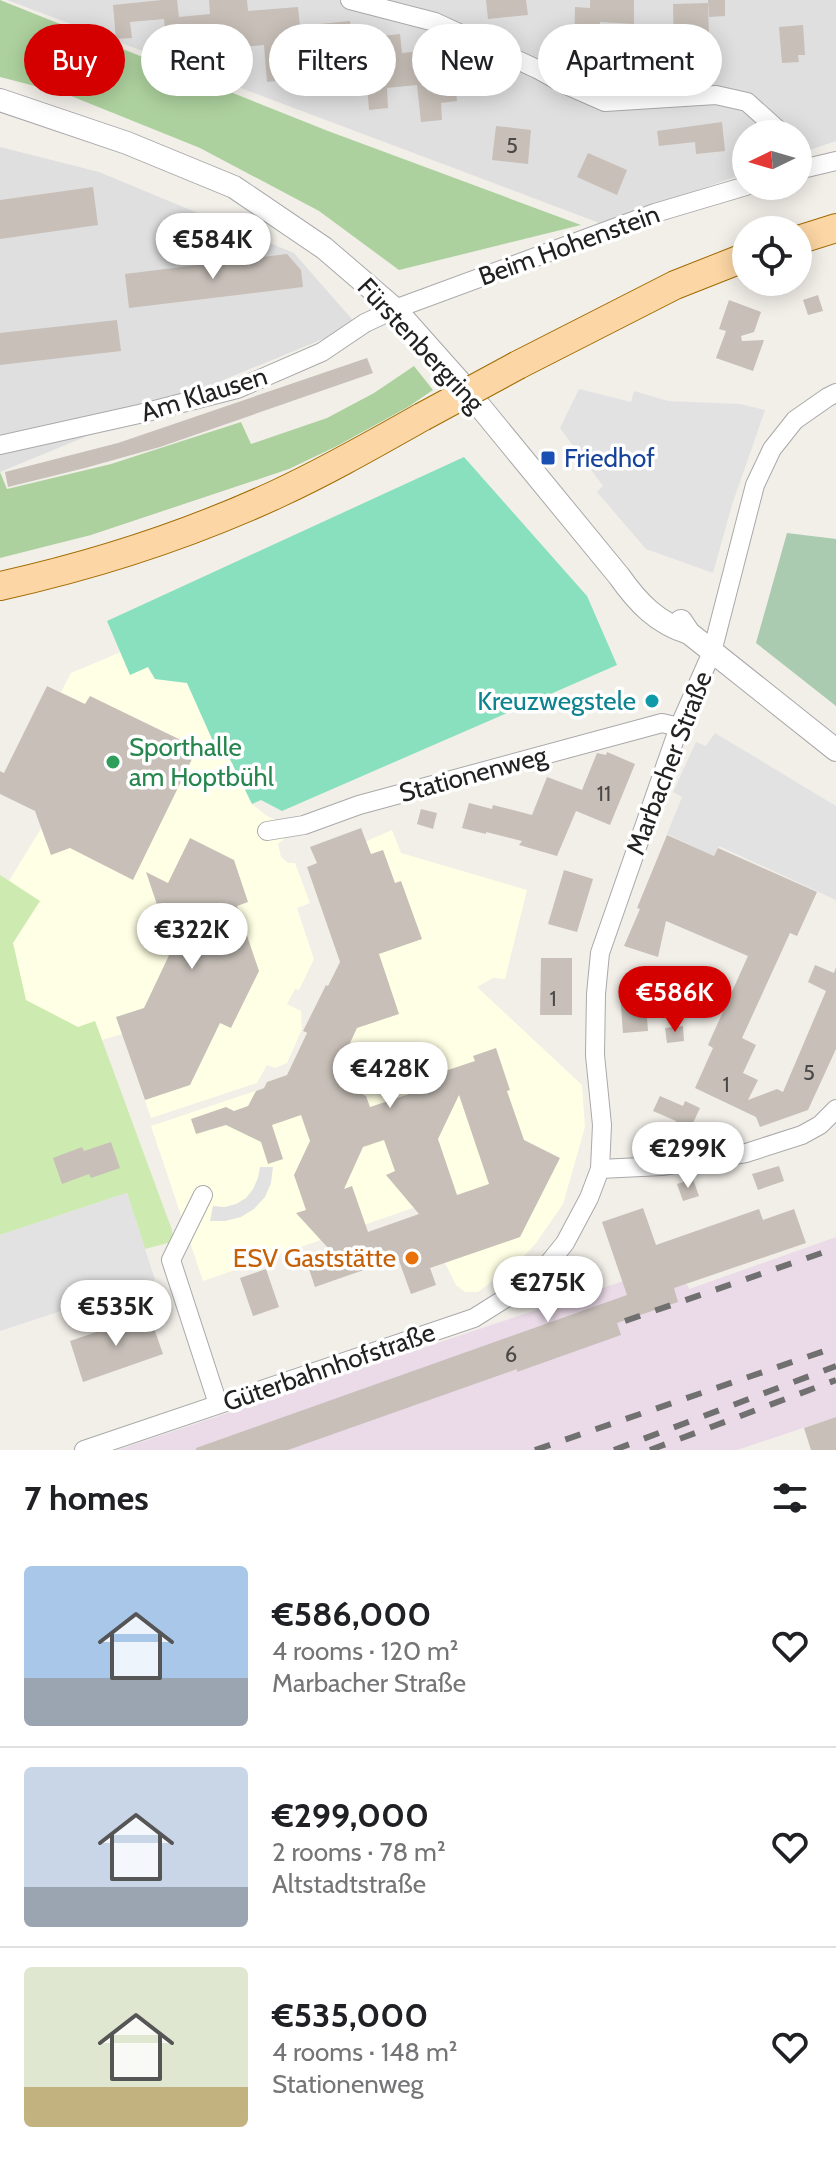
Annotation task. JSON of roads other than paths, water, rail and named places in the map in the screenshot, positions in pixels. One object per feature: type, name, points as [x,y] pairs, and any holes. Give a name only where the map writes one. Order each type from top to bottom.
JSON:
[{"type":"main road","points":[[812,236],[836,228]]},
{"type":"main road","points":[[2,585],[128,552],[229,515],[326,470],[652,296],[732,263]]},
{"type":"street","points":[[350,0],[435,22],[605,102],[716,95],[747,102],[767,120]]},
{"type":"street","name":"Fürstenbergring","points":[[0,100],[127,143],[234,187],[324,248],[395,309],[459,381],[619,576],[644,587],[677,615],[689,633],[836,750]]},
{"type":"street","points":[[812,167],[836,161]]},
{"type":"street","name":"Beim Hohenstein","points":[[395,309],[655,213],[732,190]]},
{"type":"street","name":"Am Klausen","points":[[0,445],[237,389],[322,352],[365,323],[395,309]]},
{"type":"street","name":"Marbacher Straße","points":[[600,1169],[602,1125],[595,1055],[600,953],[679,727],[712,652],[755,485],[772,449],[795,420],[836,393]]},
{"type":"street","name":"Stationenweg","points":[[267,831],[304,825],[359,805],[662,723],[679,727]]},
{"type":"street","points":[[600,1169],[662,1166],[746,1153],[802,1135],[820,1125],[836,1109]]},
{"type":"street","name":"Güterbahnhofstraße","points":[[84,1450],[474,1318],[536,1279],[565,1243],[589,1198],[600,1169]]},
{"type":"street","points":[[203,1195],[171,1260],[218,1404]]},
{"type":"railway","points":[[625,1321],[836,1248]]},
{"type":"railway","points":[[535,1450],[836,1347]]},
{"type":"railway","points":[[614,1450],[836,1366]]},
{"type":"railway","points":[[650,1450],[836,1380]]},
{"type":"place","name":"Friedhof","points":[[548,458]]},
{"type":"place","name":"Kreuzwegstele","points":[[652,701]]},
{"type":"place","name":"Sporthalle am Hoptbühl","points":[[113,762]]},
{"type":"place","name":"ESV Gaststätte","points":[[412,1258]]}]
